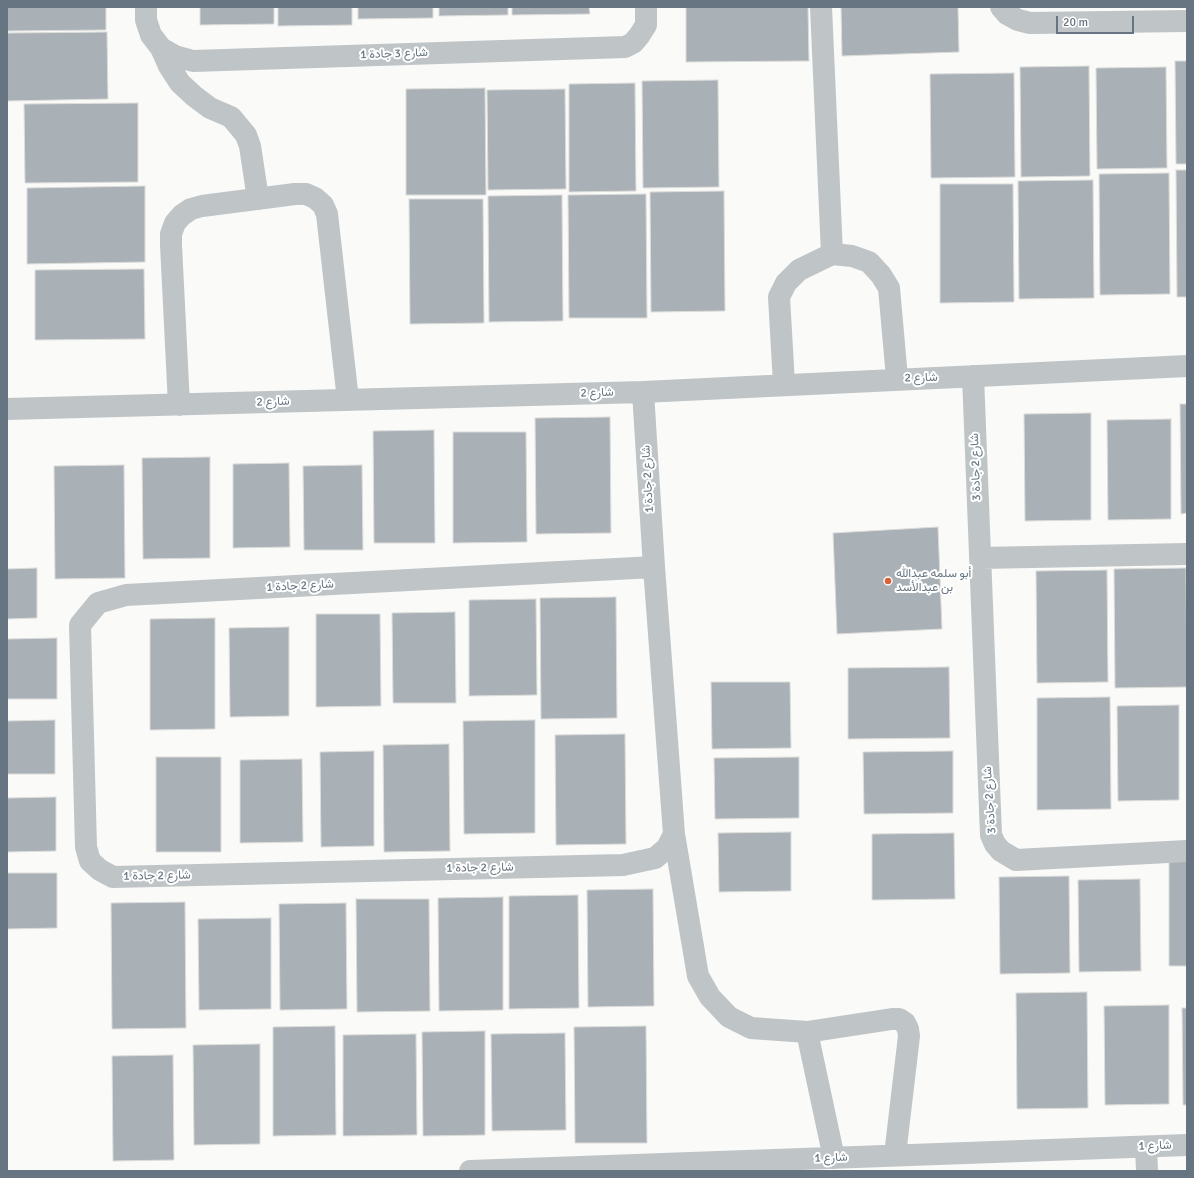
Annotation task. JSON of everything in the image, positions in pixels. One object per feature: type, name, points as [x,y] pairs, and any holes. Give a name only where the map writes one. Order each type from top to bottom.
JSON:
[{"type":"street","name":"شارع 3 جادة 1","points":[[146,7],[146,20],[151,35],[161,48],[175,56],[193,61],[624,47],[633,43],[646,24],[646,7]]},
{"type":"street","points":[[821,7],[832,254]]},
{"type":"street","points":[[1001,7],[1007,14],[1018,20],[1030,23],[1187,21]]},
{"type":"street","points":[[161,48],[169,66],[180,82],[194,96],[210,108],[231,117],[246,135],[250,146],[258,199]]},
{"type":"street","points":[[179,405],[171,245],[171,234],[175,223],[182,215],[191,209],[202,206],[306,194],[315,198],[323,205],[327,214],[348,400]]},
{"type":"street","points":[[784,384],[779,297],[786,283],[799,270],[832,254],[852,256],[869,262],[881,275],[889,288],[898,378]]},
{"type":"street","name":"شارع 2","points":[[7,409],[643,392],[898,378],[1187,366]]},
{"type":"street","name":"شارع 2 جادة 3","points":[[973,376],[991,835],[995,844],[1008,857],[1016,860],[1187,851]]},
{"type":"street","name":"شارع 2 جادة 1","points":[[643,392],[654,567],[674,834],[667,848],[655,858],[623,865],[113,877],[100,870],[90,862],[86,846],[80,625],[98,603],[126,595],[654,567]]},
{"type":"street","points":[[980,558],[1187,554]]},
{"type":"street","points":[[674,834],[698,976],[710,997],[729,1017],[751,1028],[807,1032],[892,1019],[899,1019],[905,1023],[909,1036],[895,1155]]},
{"type":"street","points":[[807,1032],[834,1158]]},
{"type":"street","name":"شارع 1","points":[[473,1171],[747,1166],[834,1158],[895,1155],[1187,1145]]},
{"type":"street","points":[[1146,1147],[1147,1171]]},
{"type":"building","points":[[7,7],[106,7],[106,30],[7,31]]},
{"type":"building","points":[[200,7],[274,7],[274,24],[200,25]]},
{"type":"building","points":[[278,7],[352,7],[352,25],[278,26]]},
{"type":"building","points":[[358,7],[433,7],[433,18],[358,19]]},
{"type":"building","points":[[439,7],[508,7],[508,15],[439,16]]},
{"type":"building","points":[[512,7],[589,7],[590,14],[512,15]]},
{"type":"building","points":[[686,7],[808,7],[809,61],[686,62]]},
{"type":"building","points":[[841,7],[958,7],[959,52],[842,56]]},
{"type":"building","points":[[107,32],[108,99],[7,101],[7,33]]},
{"type":"building","points":[[1175,61],[1187,61],[1187,164],[1176,164]]},
{"type":"building","points":[[1089,66],[1090,176],[1021,177],[1020,67]]},
{"type":"building","points":[[1166,67],[1167,168],[1097,169],[1096,68]]},
{"type":"building","points":[[1014,73],[1015,177],[931,178],[930,74]]},
{"type":"building","points":[[718,80],[719,187],[643,188],[642,81]]},
{"type":"building","points":[[635,83],[636,191],[569,192],[569,84]]},
{"type":"building","points":[[485,88],[486,195],[406,195],[406,89]]},
{"type":"building","points":[[565,89],[566,189],[488,190],[487,90]]},
{"type":"building","points":[[138,103],[138,182],[25,183],[24,104]]},
{"type":"building","points":[[1176,170],[1187,170],[1187,297],[1177,297]]},
{"type":"building","points":[[1169,173],[1170,294],[1100,295],[1099,174]]},
{"type":"building","points":[[1093,180],[1094,298],[1019,299],[1018,181]]},
{"type":"building","points":[[940,184],[1013,184],[1014,302],[940,303]]},
{"type":"building","points":[[145,186],[145,262],[27,264],[27,188]]},
{"type":"building","points":[[724,191],[725,311],[651,312],[650,192]]},
{"type":"building","points":[[646,194],[647,318],[569,318],[568,195]]},
{"type":"building","points":[[562,195],[563,321],[489,322],[488,196]]},
{"type":"building","points":[[409,199],[483,199],[484,323],[410,324]]},
{"type":"building","points":[[144,269],[145,339],[35,340],[35,270]]},
{"type":"building","points":[[1180,404],[1187,404],[1187,513],[1181,514]]},
{"type":"building","points":[[1091,413],[1091,520],[1025,521],[1024,414]]},
{"type":"building","points":[[610,417],[611,533],[536,534],[535,418]]},
{"type":"building","points":[[1171,419],[1171,519],[1108,520],[1107,420]]},
{"type":"building","points":[[434,430],[435,543],[374,543],[373,431]]},
{"type":"building","points":[[453,432],[526,432],[527,542],[453,543]]},
{"type":"building","points":[[210,457],[210,558],[143,559],[142,458]]},
{"type":"building","points":[[289,463],[290,547],[233,548],[233,464]]},
{"type":"building","points":[[124,465],[125,578],[55,579],[54,466]]},
{"type":"building","points":[[362,465],[363,550],[304,550],[303,466]]},
{"type":"building","name":"أبو سلمه عبدالله بن عبدالأسد","points":[[938,527],[942,629],[837,634],[833,533]]},
{"type":"building","points":[[37,568],[37,618],[7,619],[7,569]]},
{"type":"building","points":[[1186,568],[1187,687],[1115,688],[1114,569]]},
{"type":"building","points":[[1107,570],[1108,682],[1037,683],[1036,571]]},
{"type":"building","points":[[616,597],[617,718],[541,719],[540,598]]},
{"type":"building","points":[[536,599],[537,695],[469,696],[469,600]]},
{"type":"building","points":[[455,612],[456,703],[393,703],[392,613]]},
{"type":"building","points":[[316,614],[380,614],[381,706],[316,707]]},
{"type":"building","points":[[215,618],[215,729],[150,730],[150,619]]},
{"type":"building","points":[[289,627],[289,716],[230,717],[229,628]]},
{"type":"building","points":[[57,638],[57,699],[7,699],[7,639]]},
{"type":"building","points":[[949,667],[950,738],[848,739],[848,668]]},
{"type":"building","points":[[711,682],[790,682],[791,748],[712,749]]},
{"type":"building","points":[[1110,697],[1111,809],[1037,810],[1037,698]]},
{"type":"building","points":[[1179,705],[1179,800],[1118,801],[1117,706]]},
{"type":"building","points":[[55,720],[55,774],[7,774],[7,721]]},
{"type":"building","points":[[535,720],[535,833],[464,834],[463,721]]},
{"type":"building","points":[[625,734],[626,844],[556,845],[555,735]]},
{"type":"building","points":[[449,744],[450,851],[384,852],[383,745]]},
{"type":"building","points":[[374,751],[374,846],[321,847],[320,752]]},
{"type":"building","points":[[953,751],[953,813],[864,814],[863,752]]},
{"type":"building","points":[[156,757],[221,757],[221,852],[156,852]]},
{"type":"building","points":[[799,757],[799,818],[715,819],[714,758]]},
{"type":"building","points":[[302,759],[303,842],[240,843],[240,760]]},
{"type":"building","points":[[56,797],[56,851],[7,852],[7,798]]},
{"type":"building","points":[[791,832],[791,891],[719,892],[718,833]]},
{"type":"building","points":[[954,833],[955,899],[872,900],[872,834]]},
{"type":"building","points":[[1187,861],[1187,966],[1169,966],[1169,862]]},
{"type":"building","points":[[7,873],[57,873],[57,928],[7,929]]},
{"type":"building","points":[[1069,876],[1070,973],[1000,974],[999,877]]},
{"type":"building","points":[[1140,879],[1141,971],[1079,972],[1078,880]]},
{"type":"building","points":[[653,889],[654,1006],[588,1007],[587,890]]},
{"type":"building","points":[[578,895],[579,1008],[509,1009],[509,896]]},
{"type":"building","points":[[503,897],[503,1010],[439,1011],[438,898]]},
{"type":"building","points":[[356,899],[429,899],[430,1011],[357,1012]]},
{"type":"building","points":[[185,902],[186,1028],[112,1029],[111,903]]},
{"type":"building","points":[[346,903],[347,1009],[280,1010],[279,904]]},
{"type":"building","points":[[271,918],[271,1009],[199,1010],[198,919]]},
{"type":"building","points":[[1087,992],[1088,1108],[1017,1109],[1016,993]]},
{"type":"building","points":[[1169,1005],[1169,1104],[1105,1105],[1104,1006]]},
{"type":"building","points":[[1182,1008],[1187,1008],[1187,1105],[1183,1105]]},
{"type":"building","points":[[335,1026],[336,1135],[273,1136],[273,1027]]},
{"type":"building","points":[[646,1026],[647,1143],[575,1143],[574,1027]]},
{"type":"building","points":[[485,1031],[485,1135],[423,1136],[422,1032]]},
{"type":"building","points":[[565,1033],[566,1130],[492,1131],[491,1034]]},
{"type":"building","points":[[416,1034],[417,1135],[343,1136],[343,1035]]},
{"type":"building","points":[[260,1044],[260,1144],[194,1145],[193,1045]]},
{"type":"building","points":[[173,1055],[174,1160],[113,1161],[112,1056]]},
{"type":"place","name":"أبو سلمه عبدالله بن عبدالأسد","points":[[888,581]]}]
